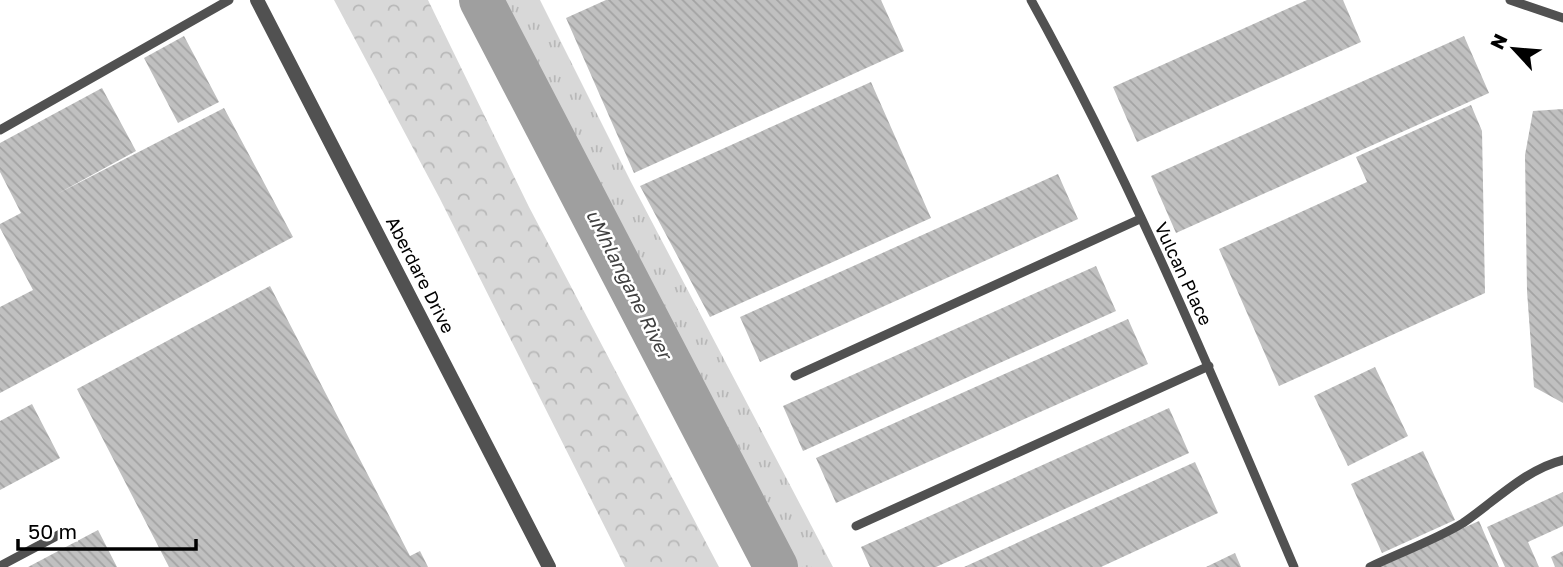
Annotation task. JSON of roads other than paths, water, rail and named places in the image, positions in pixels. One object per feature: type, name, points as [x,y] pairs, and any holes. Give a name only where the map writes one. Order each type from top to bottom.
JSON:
[{"type":"street","name":"Aberdare Drive","points":[[257,0],[549,567]]},
{"type":"lane","points":[[0,130],[229,0]]},
{"type":"lane","name":"Vulcan Place","points":[[1031,0],[1091,112],[1209,366],[1294,567]]},
{"type":"lane","points":[[1510,0],[1563,18]]},
{"type":"lane","points":[[795,376],[1140,219]]},
{"type":"lane","points":[[856,526],[1209,366]]},
{"type":"lane","points":[[1370,567],[1462,523],[1501,493],[1556,461],[1563,460]]},
{"type":"lane","points":[[0,566],[66,531]]},
{"type":"waterway","name":"uMhlangane River","points":[[481,0],[776,567]]}]
